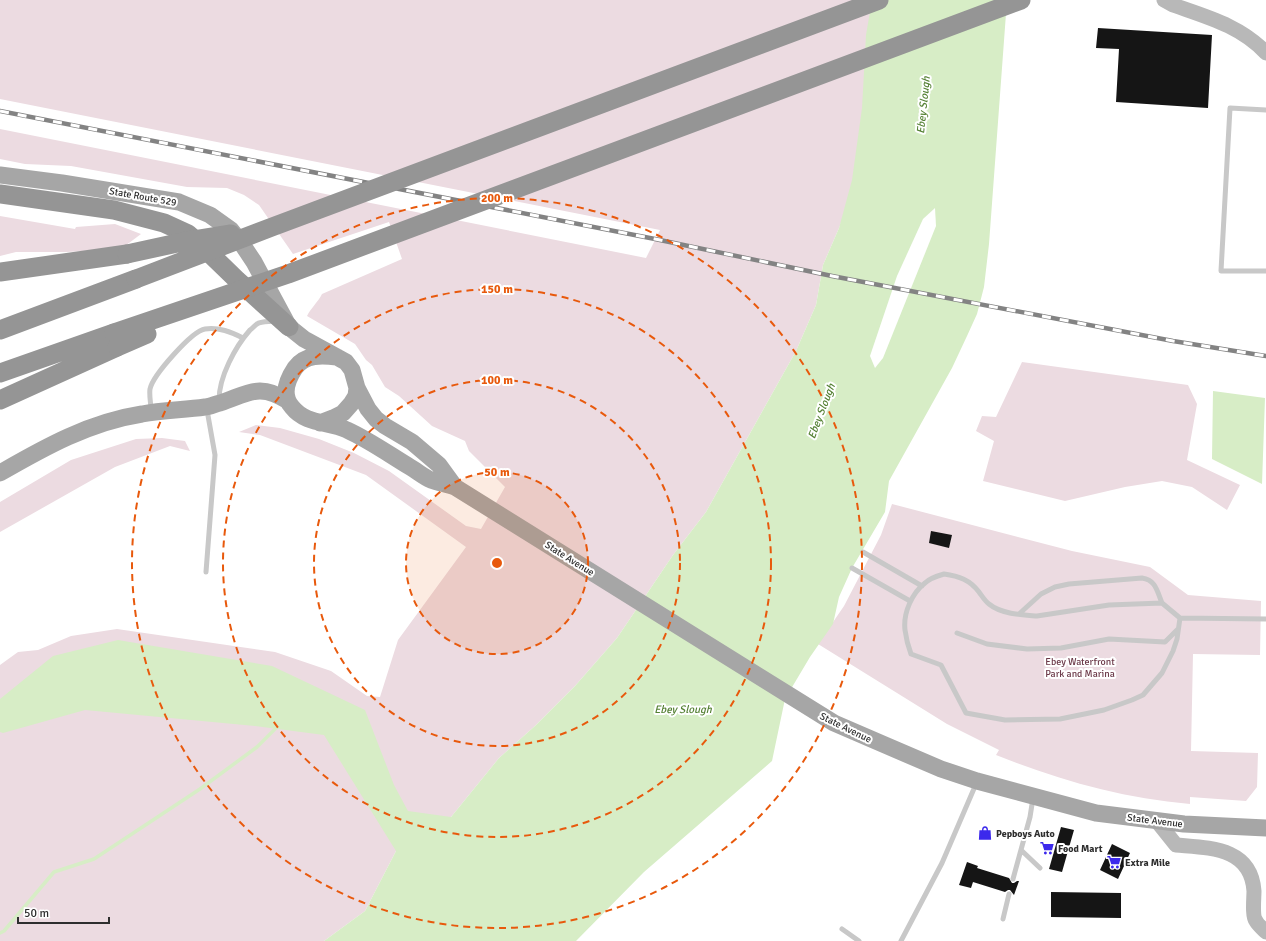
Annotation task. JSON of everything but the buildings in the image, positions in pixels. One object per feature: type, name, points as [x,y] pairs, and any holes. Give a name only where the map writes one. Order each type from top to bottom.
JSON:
[{"type":"highway","points":[[0,330],[878,0]]},
{"type":"highway","points":[[0,373],[116,340],[288,274],[1021,0]]},
{"type":"highway","points":[[0,194],[114,210],[164,223],[188,234],[285,324]]},
{"type":"highway","points":[[0,272],[127,254],[182,242],[272,227]]},
{"type":"highway","points":[[0,400],[116,340]]},
{"type":"main road","name":"State Route 529","points":[[0,175],[70,184],[179,202],[210,215],[231,230],[242,244],[272,293],[285,324],[304,339],[337,357]]},
{"type":"main road","points":[[0,473],[53,443],[83,430],[118,419],[213,405],[256,391],[266,391],[277,394],[288,402],[292,408],[303,417],[312,421],[320,422],[343,413],[356,396],[357,388],[352,370],[346,362],[337,357],[324,355],[313,356],[297,366],[292,374],[286,387],[288,402]]},
{"type":"main road","name":"State Avenue","points":[[357,388],[368,409],[376,419],[412,442],[439,465],[455,487]]},
{"type":"main road","name":"State Avenue","points":[[320,422],[348,430],[370,442],[430,480],[455,487],[834,723],[941,768],[977,781],[1096,813],[1218,827],[1266,828]]},
{"type":"street","points":[[1164,0],[1173,5],[1235,28],[1256,42],[1266,53]]},
{"type":"street","points":[[1156,820],[1176,845],[1209,848],[1229,853],[1241,862],[1249,872],[1253,888],[1255,920],[1266,932]]},
{"type":"lane","points":[[1266,110],[1230,108],[1221,271],[1266,271]]},
{"type":"lane","points":[[206,572],[215,455],[213,405],[226,371],[243,338],[257,324],[285,324]]},
{"type":"lane","points":[[152,413],[150,389],[155,378],[176,349],[203,329],[220,329],[243,338]]},
{"type":"lane","points":[[863,552],[922,586]]},
{"type":"lane","points":[[852,568],[910,602]]},
{"type":"lane","points":[[1162,603],[1109,605],[1037,616],[1019,614],[998,609],[989,604],[975,587],[965,579],[944,574],[934,577],[922,586],[910,602],[904,628],[906,641],[911,654],[940,665],[966,713],[1005,720],[1068,719],[1111,708],[1143,695],[1162,673],[1173,651],[1177,639],[1180,618]]},
{"type":"lane","points":[[1019,614],[1041,594],[1055,587],[1142,578],[1149,579],[1153,583],[1162,603],[1180,618],[1266,619]]},
{"type":"lane","points":[[956,633],[987,644],[1027,649],[1060,648],[1109,639],[1166,642],[1178,629]]},
{"type":"lane","points":[[901,941],[942,863],[977,781]]},
{"type":"lane","points":[[1013,880],[1030,817],[1033,797]]},
{"type":"lane","points":[[1021,850],[1040,868]]},
{"type":"lane","points":[[1003,918],[1009,894]]},
{"type":"lane","points":[[842,929],[859,941]]},
{"type":"green space","points":[[0,0],[884,0],[866,155],[839,228],[823,265],[816,305],[796,351],[706,512],[673,555],[617,638],[575,686],[536,725],[499,758],[451,817],[396,851],[365,911],[324,941],[0,941],[0,665],[18,652],[38,650],[71,636],[117,629],[275,652],[331,671],[367,696],[380,697],[398,640],[466,547],[366,475],[260,435],[239,432],[256,425],[280,428],[319,439],[354,453],[389,471],[466,526],[481,529],[505,487],[469,451],[465,441],[432,426],[399,396],[385,387],[372,365],[366,360],[355,344],[307,316],[322,294],[402,259],[389,222],[293,254],[259,205],[244,195],[227,188],[187,187],[71,166],[25,164],[0,159],[0,129],[646,258],[660,230],[0,99]]},
{"type":"green space","points":[[0,216],[75,229],[76,227],[115,224],[141,234],[125,246],[100,250],[67,252],[16,252],[0,256]]},
{"type":"green space","points":[[1022,362],[1188,385],[1197,404],[1187,460],[1240,485],[1227,510],[1192,487],[1162,481],[1125,487],[1065,501],[983,481],[994,441],[976,431],[982,416],[996,417]]},
{"type":"green space","points":[[162,438],[185,441],[190,451],[170,446],[115,467],[0,532],[0,502],[71,460],[136,439]]},
{"type":"green space","name":"Ebey Waterfront Park and Marina","points":[[892,504],[1072,551],[1150,567],[1188,595],[1261,601],[1260,655],[1193,654],[1191,751],[1258,753],[1257,787],[1246,801],[1190,797],[1190,804],[1140,797],[1091,787],[1020,764],[996,755],[999,750],[947,724],[818,644],[844,606],[881,535]]},
{"type":"water","name":"Ebey Slough","points":[[872,0],[1007,0],[989,244],[984,287],[977,314],[952,368],[889,481],[885,512],[852,568],[839,597],[833,624],[810,657],[785,699],[772,761],[644,872],[576,941],[324,941],[365,911],[396,851],[324,735],[255,726],[85,710],[3,733],[0,732],[0,699],[53,656],[118,640],[272,666],[365,710],[394,785],[408,811],[451,817],[499,758],[536,725],[575,686],[617,638],[673,555],[706,512],[796,351],[816,305],[823,265],[839,228],[852,180],[862,108],[866,35]]},
{"type":"water","points":[[1213,391],[1265,398],[1262,484],[1212,459]]},
{"type":"pier","points":[[935,208],[936,226],[883,358],[875,368],[870,356],[897,276],[923,219]]},
{"type":"waterway","points":[[0,933],[4,931],[54,872],[94,859],[200,789],[257,747],[278,726]]},
{"type":"railway","points":[[0,111],[655,239],[832,276],[1173,341],[1266,356]]},
{"type":"place","name":"Pepboys Auto","points":[[985,833]]},
{"type":"place","name":"Food Mart","points":[[1047,848]]},
{"type":"place","name":"Extra Mile","points":[[1114,862]]}]
